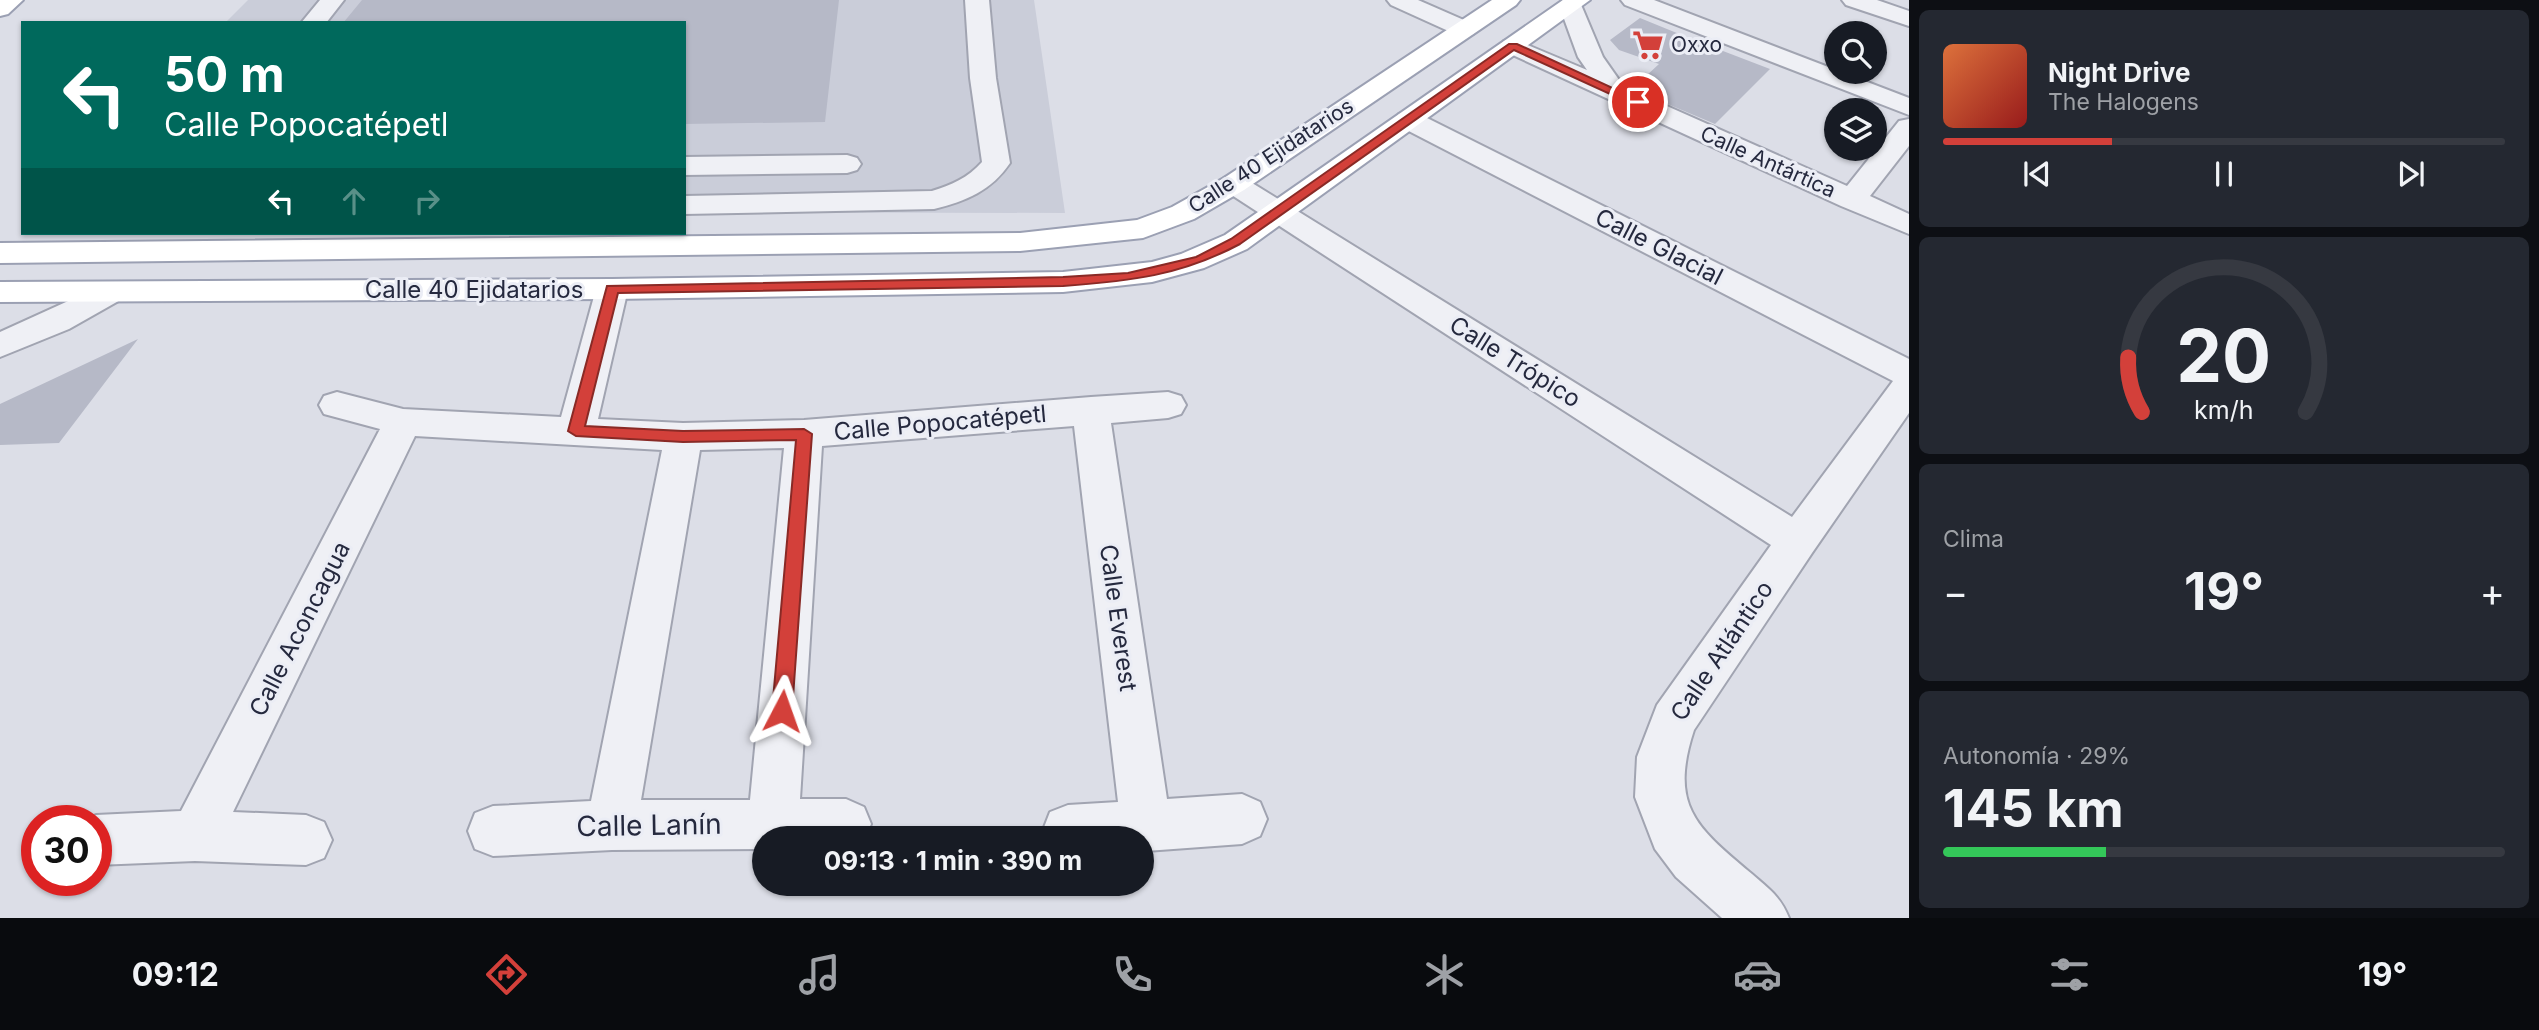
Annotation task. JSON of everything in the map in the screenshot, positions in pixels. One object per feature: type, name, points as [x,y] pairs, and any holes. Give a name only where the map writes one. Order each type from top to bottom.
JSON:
[{"type":"main road","points":[[0,9],[11,0]]},
{"type":"main road","name":"Calle 40 Ejidatarios","points":[[0,253],[1020,242],[1143,229],[1183,213],[1234,184],[1508,0]]},
{"type":"main road","name":"Calle 40 Ejidatarios","points":[[0,292],[612,289],[1063,282],[1128,277],[1200,260],[1236,242],[1574,2]]},
{"type":"street","points":[[315,21],[332,0]]},
{"type":"street","points":[[686,205],[934,200],[971,188],[986,177],[996,163],[983,78],[977,0]]},
{"type":"street","points":[[1399,0],[1464,29]]},
{"type":"street","points":[[1633,0],[1909,107]]},
{"type":"street","points":[[1854,0],[1909,19]]},
{"type":"street","points":[[1574,2],[1591,57],[1615,92]]},
{"type":"street","name":"Calle Antártica","points":[[1513,46],[1909,225]]},
{"type":"street","name":"Calle Glacial","points":[[1409,120],[1909,374]]},
{"type":"street","points":[[1852,200],[1909,127]]},
{"type":"street","points":[[686,166],[847,164]]},
{"type":"street","name":"Calle Trópico","points":[[1234,184],[1797,541]]},
{"type":"street","points":[[576,431],[612,289]]},
{"type":"street","points":[[0,345],[57,321],[110,292]]},
{"type":"street","name":"Calle Atlántico","points":[[1762,918],[1694,859],[1673,831],[1660,797],[1661,757],[1674,720],[1797,541],[1909,386]]},
{"type":"street","name":"Calle Popocatépetl","points":[[337,405],[403,422],[683,437],[804,434],[1168,405]]},
{"type":"street","name":"Calle Everest","points":[[1091,410],[1146,825]]},
{"type":"street","name":"Calle Aconcagua","points":[[195,835],[403,422]]},
{"type":"street","points":[[773,822],[804,434]]},
{"type":"street","points":[[612,825],[683,437]]},
{"type":"street","points":[[1130,826],[1242,819]]},
{"type":"street","name":"Calle Lanín","points":[[493,831],[612,825],[773,822],[846,824]]},
{"type":"street","points":[[112,839],[195,835],[306,840]]},
{"type":"shaded area","points":[[248,0],[1034,0],[1065,213],[686,212],[686,21],[227,21]]},
{"type":"building","points":[[362,0],[839,0],[825,122],[686,124],[686,21],[345,21]]},
{"type":"building","points":[[1640,18],[1770,69],[1715,124],[1632,89],[1659,64],[1619,50],[1610,40]]},
{"type":"building","points":[[138,339],[59,443],[0,445],[0,404]]},
{"type":"place","name":"Oxxo","points":[[1648,45]]},
{"type":"route","points":[[782,711],[804,434],[683,437],[576,431],[612,289],[1063,282],[1128,277],[1161,271],[1200,260],[1236,242],[1513,46],[1638,102]]}]
